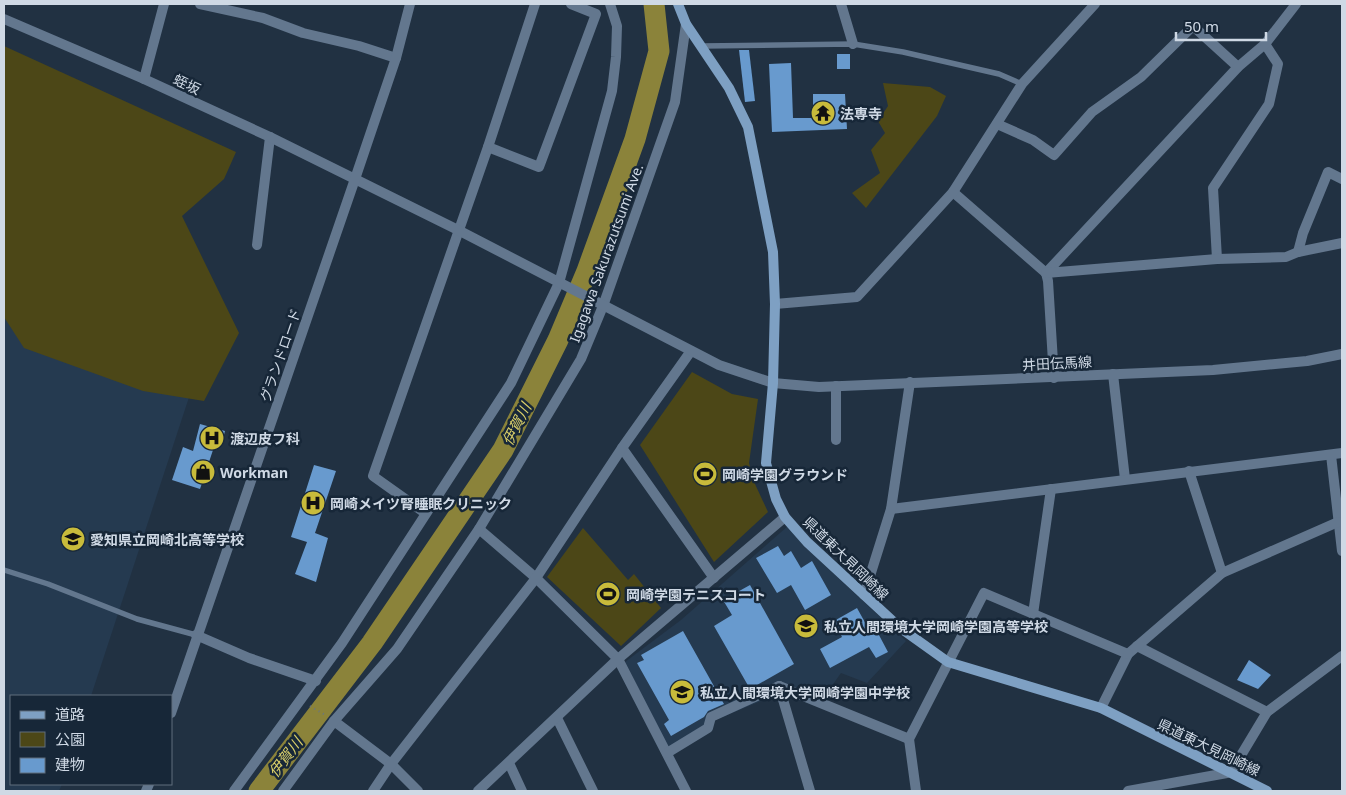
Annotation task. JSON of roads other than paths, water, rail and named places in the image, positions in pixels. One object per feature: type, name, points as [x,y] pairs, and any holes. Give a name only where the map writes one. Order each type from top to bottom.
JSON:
[{"type":"main road","name":"県道東大見岡崎線","points":[[678,4],[686,24],[729,88],[748,127],[773,252],[775,304],[773,383],[766,463],[776,499],[785,517],[807,542],[899,627],[948,662],[1100,708],[1227,773],[1267,791]]},
{"type":"street","points":[[144,79],[164,4]]},
{"type":"street","points":[[200,4],[263,18],[302,33],[359,46],[396,58]]},
{"type":"street","name":"グランドロード","points":[[172,710],[196,635],[356,179],[396,58],[410,4]]},
{"type":"street","points":[[425,513],[373,476],[488,147],[535,4]]},
{"type":"street","points":[[488,147],[539,167],[596,14],[571,4]]},
{"type":"street","points":[[234,791],[316,681],[511,383],[559,284],[612,91],[617,26],[610,4]]},
{"type":"street","points":[[841,4],[853,44]]},
{"type":"street","points":[[775,304],[857,297],[953,192],[1022,84],[1095,4]]},
{"type":"street","points":[[1046,273],[1238,67],[1265,44],[1296,4]]},
{"type":"street","name":"蛭坂","points":[[4,19],[144,79],[270,137],[458,230],[559,284]]},
{"type":"street","name":"Igagawa Sakurazutsumi Ave.","points":[[283,791],[334,721],[397,649],[479,529],[581,359],[603,306],[675,102],[686,24]]},
{"type":"street","points":[[997,124],[1033,140],[1054,155],[1092,112],[1141,77],[1193,26],[1238,67]]},
{"type":"street","points":[[1217,259],[1213,188],[1269,104],[1278,64],[1265,44]]},
{"type":"street","points":[[256,245],[270,137]]},
{"type":"street","points":[[1298,252],[1303,233],[1328,172],[1342,179]]},
{"type":"street","points":[[953,192],[1046,273],[1054,378]]},
{"type":"street","points":[[1046,273],[1217,259],[1286,257],[1298,252],[1342,243]]},
{"type":"street","name":"井田伝馬線","points":[[559,284],[691,352],[747,376],[773,383],[802,386],[1054,378],[1213,370],[1307,361],[1342,354]]},
{"type":"street","points":[[373,791],[391,764],[536,578],[622,448],[691,352]]},
{"type":"street","points":[[1113,374],[1125,479]]},
{"type":"street","points":[[864,595],[891,508],[910,382]]},
{"type":"street","points":[[836,386],[836,440]]},
{"type":"street","points":[[622,448],[714,578]]},
{"type":"street","points":[[891,508],[1051,490],[1125,479],[1342,453]]},
{"type":"street","points":[[1331,454],[1342,551]]},
{"type":"street","points":[[1189,471],[1222,573]]},
{"type":"street","points":[[1033,614],[1051,490]]},
{"type":"street","points":[[478,791],[618,659],[785,517]]},
{"type":"street","points":[[1100,708],[1128,654],[1222,573],[1338,522]]},
{"type":"street","points":[[479,529],[536,578],[618,659],[686,791]]},
{"type":"street","points":[[916,791],[909,739],[984,593],[1128,654]]},
{"type":"street","points":[[196,635],[249,658],[316,681]]},
{"type":"street","points":[[1137,646],[1267,712]]},
{"type":"street","points":[[1128,791],[1227,773],[1234,767],[1267,712],[1342,656]]},
{"type":"street","points":[[667,753],[708,728],[711,717],[779,686],[909,739]]},
{"type":"street","points":[[779,686],[810,791]]},
{"type":"street","points":[[557,718],[593,791]]},
{"type":"street","points":[[334,721],[391,764],[418,791]]},
{"type":"street","points":[[509,763],[522,791]]},
{"type":"lane","points":[[702,46],[853,44],[903,52],[999,74],[1022,84]]},
{"type":"lane","points":[[4,570],[48,584],[137,619],[196,635]]},
{"type":"waterway","name":"伊賀川","points":[[259,791],[372,643],[503,450],[558,340],[587,271],[635,139],[659,51],[654,4]]},
{"type":"place","name":"法専寺","points":[[823,113]]},
{"type":"place","name":"渡辺皮フ科","points":[[212,438]]},
{"type":"place","name":"Workman","points":[[203,472]]},
{"type":"place","name":"岡崎学園グラウンド","points":[[705,474]]},
{"type":"place","name":"岡崎メイツ腎睡眠クリニック","points":[[313,503]]},
{"type":"place","name":"愛知県立岡崎北高等学校","points":[[73,539]]},
{"type":"place","name":"岡崎学園テニスコート","points":[[608,594]]},
{"type":"place","name":"私立人間環境大学岡崎学園高等学校","points":[[806,626]]},
{"type":"place","name":"私立人間環境大学岡崎学園中学校","points":[[682,692]]}]
